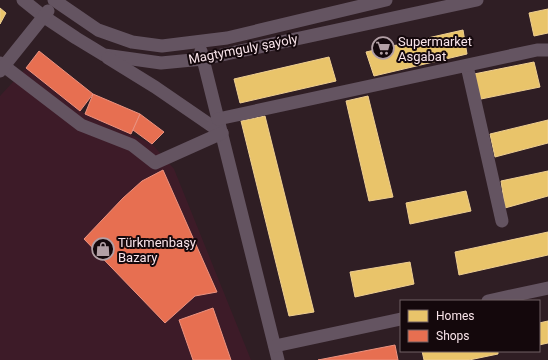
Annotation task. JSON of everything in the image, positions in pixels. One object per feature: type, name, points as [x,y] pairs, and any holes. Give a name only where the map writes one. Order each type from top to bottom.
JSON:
[{"type":"street","name":"Magtymguly şaýoly","points":[[23,0],[43,16],[104,55],[161,63],[203,59],[476,0]]},
{"type":"street","name":"Magtymguly şaýoly","points":[[55,1],[98,30],[132,42],[162,46],[227,38],[386,0]]},
{"type":"street","points":[[55,1],[1,66],[81,125],[132,145],[155,163],[222,133]]},
{"type":"street","points":[[199,42],[278,360]]},
{"type":"street","points":[[218,119],[537,50],[548,50]]},
{"type":"street","points":[[104,55],[155,87],[222,133]]},
{"type":"street","points":[[467,66],[502,221]]},
{"type":"street","points":[[493,300],[548,288]]},
{"type":"street","points":[[275,346],[400,319]]},
{"type":"shaded area","name":"Türkmenbaşy Bazary","points":[[26,68],[85,114],[152,144],[174,169],[251,360],[0,360],[0,96]]},
{"type":"building: Homes","points":[[0,8],[6,13],[0,24]]},
{"type":"building: Homes","points":[[548,9],[548,33],[534,36],[529,13]]},
{"type":"building: Homes","points":[[463,30],[467,54],[374,76],[366,52]]},
{"type":"building: Homes","points":[[329,57],[336,81],[240,103],[234,79]]},
{"type":"building: Homes","points":[[534,62],[540,87],[481,99],[474,74]]},
{"type":"building: Homes","points":[[368,96],[393,197],[369,201],[346,101]]},
{"type":"building: Homes","points":[[265,116],[314,312],[289,316],[241,121]]},
{"type":"building: Homes","points":[[548,120],[548,143],[495,157],[490,134]]},
{"type":"building: Homes","points":[[548,171],[548,196],[505,208],[501,181]]},
{"type":"building: Homes","points":[[466,191],[471,211],[410,224],[406,203]]},
{"type":"building: Homes","points":[[548,232],[548,255],[459,275],[455,252]]},
{"type":"building: Homes","points":[[410,262],[414,284],[355,297],[350,272]]},
{"type":"building: Homes","points":[[548,321],[548,343],[540,345],[540,323]]},
{"type":"building: Homes","points":[[422,352],[498,352],[498,354],[469,360],[424,360]]},
{"type":"building: Shops","points":[[39,51],[93,94],[80,111],[26,68]]},
{"type":"building: Shops","points":[[93,94],[140,114],[131,134],[85,114]]},
{"type":"building: Shops","points":[[140,114],[164,132],[152,144],[133,130]]},
{"type":"building: Shops","points":[[163,170],[217,292],[195,296],[165,323],[84,239],[123,198],[142,181]]},
{"type":"building: Shops","points":[[213,308],[231,360],[193,360],[179,320]]},
{"type":"building: Shops","points":[[395,345],[398,360],[318,360]]},
{"type":"place","name":"Supermarket Asgabat","points":[[383,48]]},
{"type":"place","name":"Türkmenbaşy Bazary","points":[[103,249]]}]
